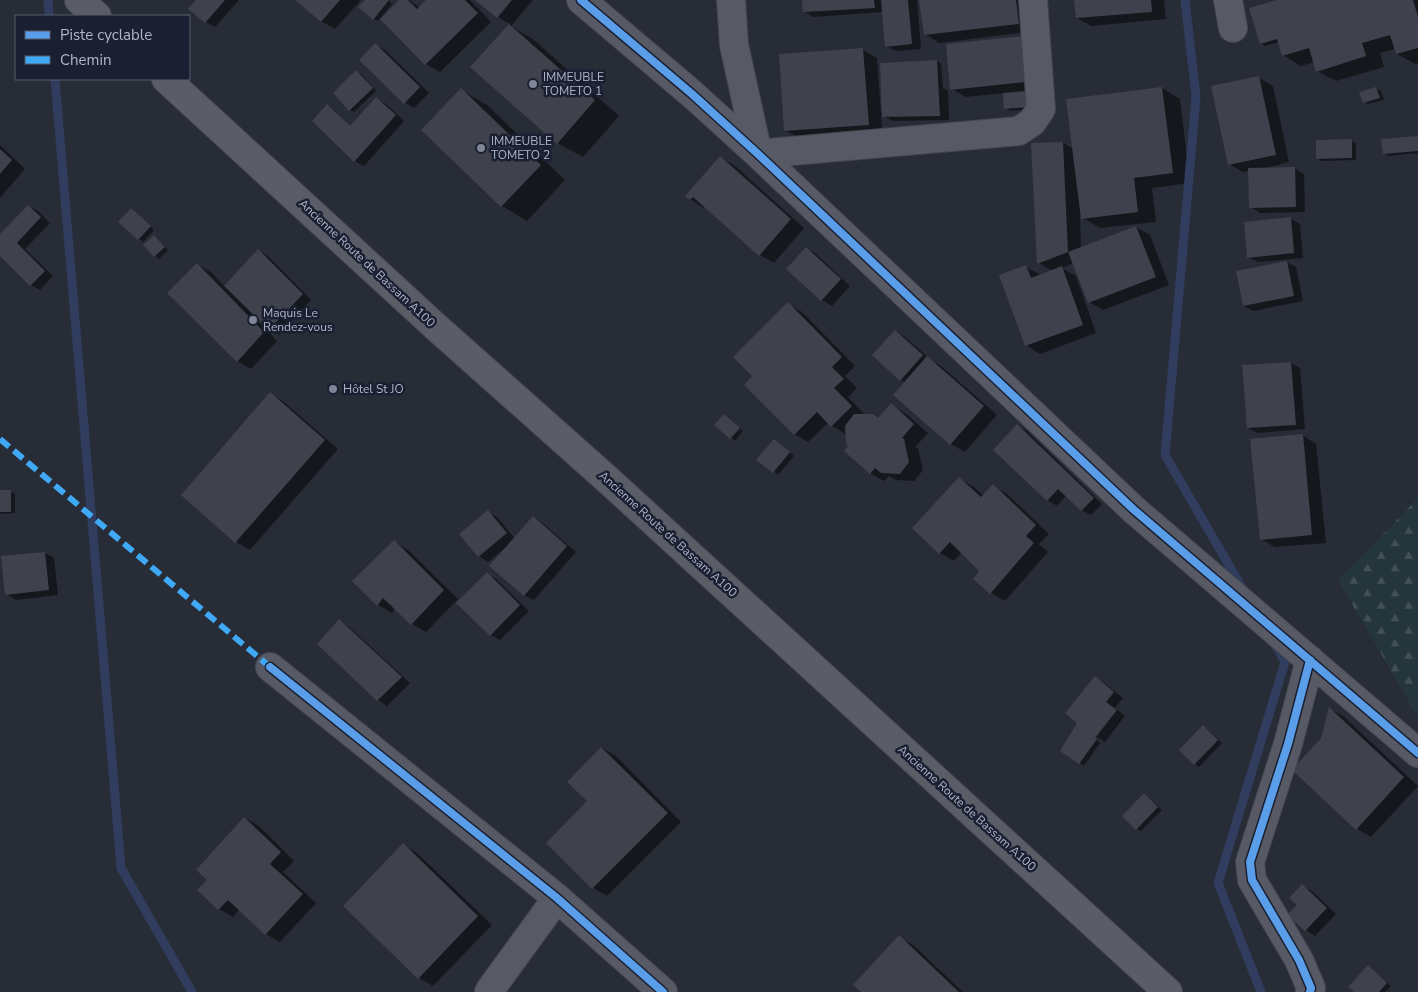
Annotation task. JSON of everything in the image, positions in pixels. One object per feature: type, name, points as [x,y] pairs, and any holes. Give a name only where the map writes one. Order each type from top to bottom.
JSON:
[{"type":"main road","points":[[79,0],[96,15]]},
{"type":"main road","name":"Ancienne Route de Bassam A100","points":[[167,80],[1168,992]]},
{"type":"street","points":[[581,0],[692,94],[758,154],[1132,509],[1418,753]]},
{"type":"street","points":[[731,0],[734,45],[758,154]]},
{"type":"street","points":[[758,154],[1019,130],[1032,122],[1041,109],[1032,0]]},
{"type":"street","points":[[1228,0],[1233,28]]},
{"type":"street","points":[[1310,660],[1288,744],[1250,862],[1252,880],[1299,960],[1311,988],[1310,992]]},
{"type":"street","points":[[270,667],[557,898],[663,992]]},
{"type":"street","points":[[489,992],[557,898]]},
{"type":"green space","points":[[1418,498],[1418,717],[1338,580]]},
{"type":"building","points":[[196,0],[225,0],[205,23],[188,9]]},
{"type":"building","points":[[295,0],[340,0],[321,22]]},
{"type":"building","points":[[365,0],[389,0],[373,20],[358,7]]},
{"type":"building","points":[[399,0],[408,0],[417,9],[426,0],[465,0],[478,13],[425,65],[380,19]]},
{"type":"building","points":[[475,0],[512,0],[497,18]]},
{"type":"building","points":[[802,0],[874,0],[875,8],[803,12]]},
{"type":"building","points":[[881,0],[908,0],[912,44],[885,47]]},
{"type":"building","points":[[919,0],[1016,0],[1019,24],[924,35]]},
{"type":"building","points":[[1074,0],[1151,0],[1152,12],[1076,18]]},
{"type":"building","points":[[1276,0],[1413,0],[1418,17],[1418,48],[1396,54],[1390,35],[1362,43],[1366,56],[1316,72],[1309,48],[1282,56],[1277,39],[1260,44],[1249,8]]},
{"type":"building","name":"IMMEUBLE TOMETO 1","points":[[509,24],[595,100],[557,144],[470,67]]},
{"type":"building","points":[[1022,36],[1026,82],[950,90],[946,44]]},
{"type":"building","points":[[375,43],[420,87],[404,104],[359,60]]},
{"type":"building","points":[[863,48],[869,125],[784,131],[779,54]]},
{"type":"building","points":[[937,60],[940,116],[882,117],[880,63]]},
{"type":"building","points":[[356,70],[373,88],[349,111],[333,93]]},
{"type":"building","points":[[1259,76],[1276,155],[1228,165],[1211,86]]},
{"type":"building","points":[[1162,87],[1173,173],[1134,178],[1138,212],[1081,219],[1066,99]]},
{"type":"building","points":[[1376,87],[1380,98],[1363,103],[1359,92]]},
{"type":"building","name":"IMMEUBLE TOMETO 2","points":[[461,88],[541,165],[501,207],[421,130]]},
{"type":"building","points":[[1025,91],[1027,107],[1004,109],[1003,93]]},
{"type":"building","points":[[376,97],[396,115],[354,162],[312,121],[327,104],[350,126]]},
{"type":"building","points":[[1418,136],[1418,151],[1383,154],[1381,139]]},
{"type":"building","points":[[1352,139],[1352,158],[1316,159],[1316,140]]},
{"type":"building","points":[[1063,142],[1068,252],[1037,264],[1031,143]]},
{"type":"building","points":[[0,149],[12,160],[0,174]]},
{"type":"building","points":[[720,156],[791,219],[759,256],[693,197],[690,200],[685,196]]},
{"type":"building","points":[[1295,167],[1296,207],[1249,208],[1248,168]]},
{"type":"building","points":[[28,205],[41,217],[17,243],[45,271],[30,286],[0,256],[0,234]]},
{"type":"building","points":[[131,208],[151,226],[138,240],[118,222]]},
{"type":"building","points":[[1291,217],[1294,253],[1247,258],[1244,222]]},
{"type":"building","points":[[1136,226],[1156,277],[1088,303],[1068,252]]},
{"type":"building","points":[[154,235],[165,247],[154,257],[143,245]]},
{"type":"building","points":[[806,247],[841,279],[821,301],[786,269]]},
{"type":"building","points":[[258,249],[303,294],[269,330],[224,286]]},
{"type":"building","points":[[1287,261],[1294,296],[1243,306],[1236,271]]},
{"type":"building","points":[[197,263],[264,332],[237,362],[167,293]]},
{"type":"building","points":[[1026,265],[1031,278],[1062,266],[1083,325],[1025,346],[999,275]]},
{"type":"building","points":[[788,302],[842,357],[832,367],[844,379],[834,388],[852,406],[831,427],[817,412],[794,435],[744,385],[752,376],[733,357]]},
{"type":"building","points":[[895,330],[923,355],[900,381],[872,355]]},
{"type":"building","points":[[927,356],[984,406],[950,445],[893,395]]},
{"type":"building","points":[[1291,362],[1296,425],[1247,428],[1242,365]]},
{"type":"building","points":[[270,392],[325,440],[235,543],[181,495]]},
{"type":"building","points":[[891,403],[914,424],[902,438],[904,439],[909,462],[900,474],[881,473],[875,468],[870,474],[844,451],[848,446],[846,444],[845,426],[854,414],[873,414],[878,418]]},
{"type":"building","points":[[724,414],[740,428],[730,439],[714,425]]},
{"type":"building","points":[[1017,424],[1094,498],[1081,511],[1058,489],[1047,501],[993,450]]},
{"type":"building","points":[[1303,434],[1312,535],[1260,540],[1250,439]]},
{"type":"building","points":[[774,439],[790,452],[773,473],[756,460]]},
{"type":"building","points":[[959,477],[981,497],[993,484],[1036,525],[1026,536],[1034,543],[990,594],[973,579],[979,571],[950,542],[939,554],[912,528]]},
{"type":"building","points":[[0,490],[11,490],[11,512],[0,512]]},
{"type":"building","points":[[488,510],[507,533],[478,557],[459,534]]},
{"type":"building","points":[[533,516],[567,546],[524,596],[489,566]]},
{"type":"building","points":[[394,540],[444,590],[411,625],[383,598],[377,606],[352,581]]},
{"type":"building","points":[[45,552],[49,590],[5,595],[1,556]]},
{"type":"building","points":[[487,572],[520,605],[490,636],[456,603]]},
{"type":"building","points":[[339,619],[402,677],[377,701],[317,644]]},
{"type":"building","points":[[1095,676],[1114,692],[1106,702],[1117,710],[1095,738],[1097,739],[1079,764],[1060,751],[1077,723],[1065,713]]},
{"type":"building","points":[[1329,707],[1404,777],[1356,830],[1292,770],[1321,738]]},
{"type":"building","points":[[1203,725],[1218,740],[1194,765],[1179,750]]},
{"type":"building","points":[[601,747],[668,813],[592,889],[546,843],[587,801],[567,782]]},
{"type":"building","points":[[1144,793],[1158,807],[1136,830],[1122,816]]},
{"type":"building","points":[[244,817],[281,852],[270,864],[303,894],[265,935],[228,900],[218,910],[197,890],[207,880],[196,870]]},
{"type":"building","points":[[403,843],[478,916],[418,979],[343,906]]},
{"type":"building","points":[[1302,884],[1327,908],[1305,931],[1287,915],[1297,905],[1289,898]]},
{"type":"building","points":[[899,935],[959,992],[861,992],[853,985]]},
{"type":"building","points":[[1368,965],[1387,983],[1379,992],[1354,992],[1348,987]]},
{"type":"waterway","points":[[48,0],[49,15]]},
{"type":"waterway","points":[[1185,0],[1196,97],[1165,455],[1244,591]]},
{"type":"waterway","points":[[55,80],[121,868],[192,992]]},
{"type":"waterway","points":[[1261,992],[1218,883],[1285,662],[1274,643]]},
{"type":"marked path","points":[[0,439],[270,667]]},
{"type":"cycle path","points":[[581,0],[692,94],[758,154],[1133,509],[1418,753]]},
{"type":"cycle path","points":[[1310,660],[1288,744],[1250,862],[1252,880],[1299,960],[1311,988],[1310,992]]},
{"type":"cycle path","points":[[270,667],[557,898],[663,992]]},
{"type":"place","name":"IMMEUBLE TOMETO 1","points":[[533,84]]},
{"type":"place","name":"IMMEUBLE TOMETO 2","points":[[481,148]]},
{"type":"place","name":"Maquis Le Rendez-vous","points":[[253,320]]},
{"type":"place","name":"Hôtel St JO","points":[[333,389]]}]
